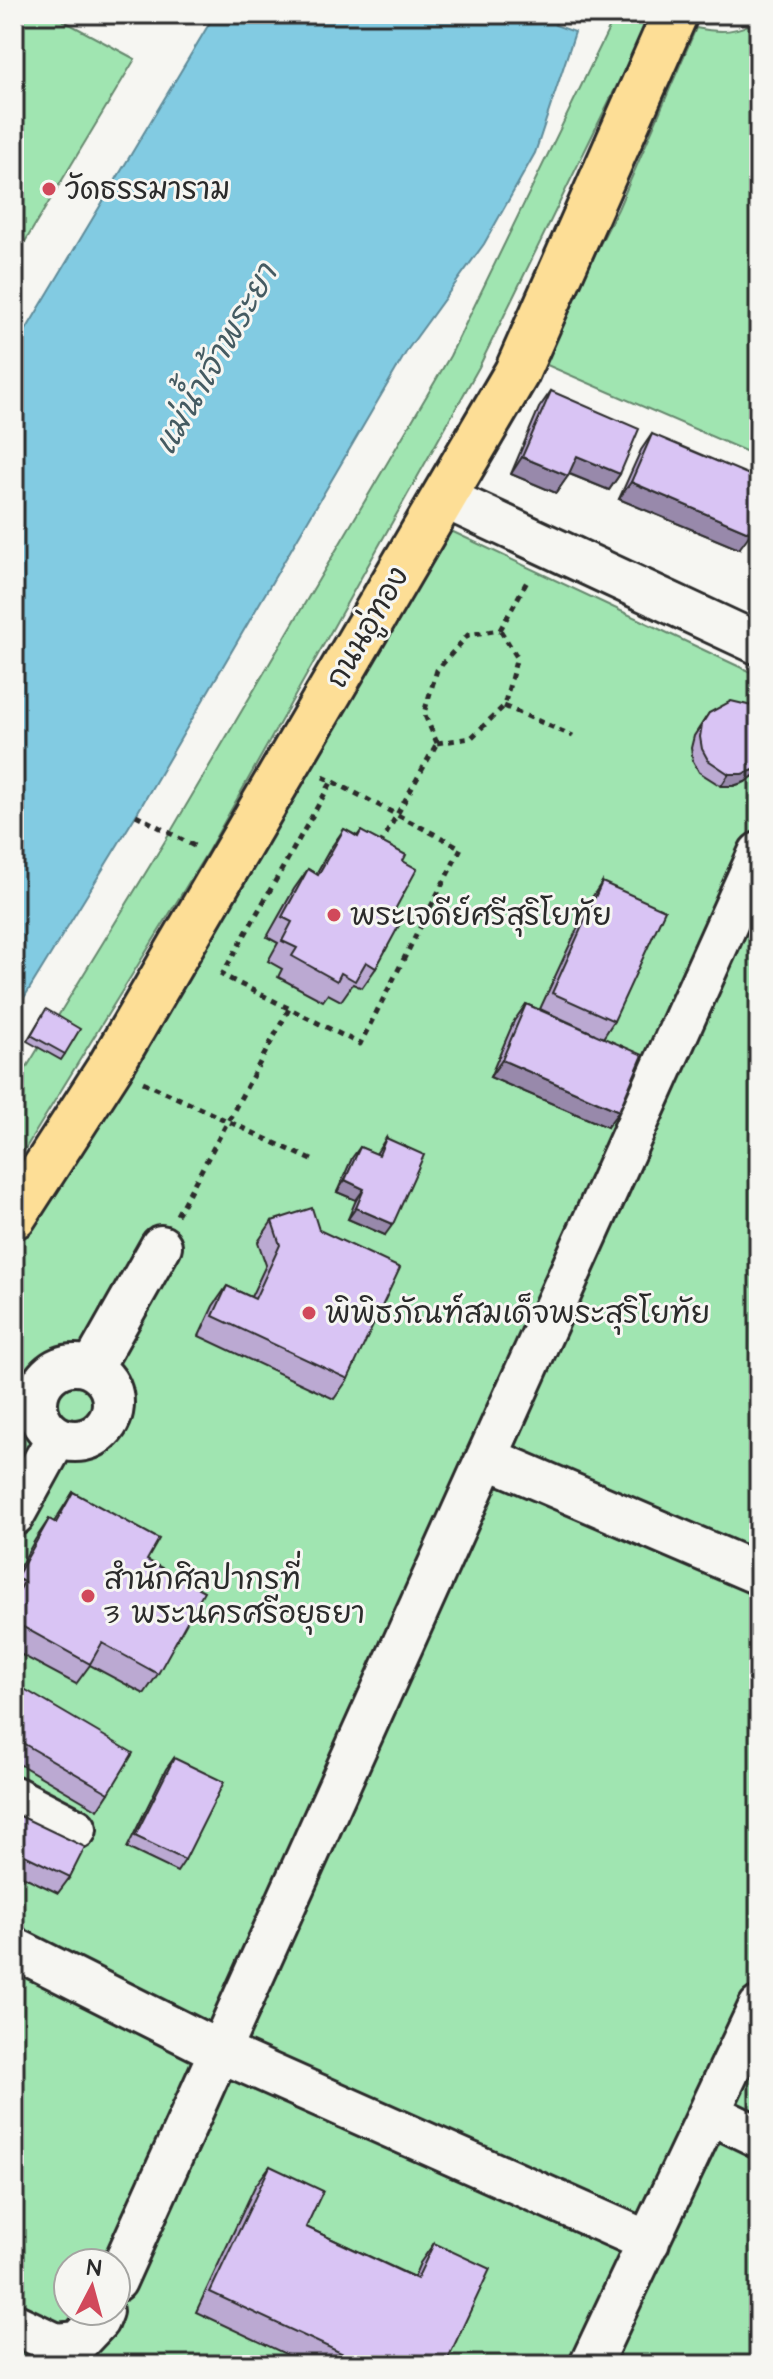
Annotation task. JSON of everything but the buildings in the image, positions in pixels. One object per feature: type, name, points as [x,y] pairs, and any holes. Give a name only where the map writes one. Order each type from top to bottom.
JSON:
[{"type":"main road","name":"ถนนอู่ทอง","points":[[14,1216],[110,1067],[517,372],[675,14]]},
{"type":"street","points":[[443,497],[759,644]]},
{"type":"street","points":[[132,2247],[759,853]]},
{"type":"street","points":[[92,1368],[161,1246]]},
{"type":"street","points":[[66,1365],[92,1368],[111,1388],[112,1414],[106,1426],[84,1441],[57,1437],[46,1429],[39,1418],[27,1379],[44,1380],[54,1370],[66,1365]]},
{"type":"street","points":[[14,1515],[57,1437]]},
{"type":"street","points":[[488,1458],[759,1574]]},
{"type":"street","points":[[14,1797],[76,1829]]},
{"type":"street","points":[[14,1948],[221,2052],[649,2242]]},
{"type":"street","points":[[591,2365],[759,2007]]},
{"type":"street","points":[[709,2113],[759,2137]]},
{"type":"street","points":[[14,2324],[56,2344],[78,2342],[92,2327]]},
{"type":"path","points":[[500,630],[547,546]]},
{"type":"path","points":[[437,743],[471,738],[504,706],[517,657],[500,630]]},
{"type":"path","points":[[437,743],[424,713],[437,670],[468,635],[500,630]]},
{"type":"path","points":[[504,706],[573,736]]},
{"type":"path","points":[[374,856],[437,743]]},
{"type":"path","points":[[290,760],[332,781],[461,848],[360,1044],[222,975],[332,781]]},
{"type":"path","points":[[136,815],[170,833]]},
{"type":"path","points":[[161,1246],[289,1009]]},
{"type":"path","points":[[110,1067],[316,1162]]},
{"type":"green space","name":"วัดธรรมาราม","points":[[14,14],[51,14],[135,59],[14,260]]},
{"type":"green space","points":[[616,14],[649,14],[479,367],[208,851],[14,1167],[14,1088],[170,833],[450,356]]},
{"type":"green space","points":[[759,19],[759,457],[540,362],[618,209],[696,28],[729,31]]},
{"type":"green space","points":[[449,530],[759,676],[759,2365],[14,2365],[14,1248],[125,1074]]},
{"type":"water","name":"แม่น้ำเจ้าพระยา","points":[[215,14],[560,14],[555,25],[575,32],[535,153],[484,244],[408,349],[136,815],[14,1014],[14,350]]},
{"type":"place","name":"วัดธรรมาราม","points":[[49,189]]},
{"type":"place","name":"พระเจดีย์ศรีสุริโยทัย","points":[[334,915]]},
{"type":"place","name":"พิพิธภัณฑ์สมเด็จพระสุริโยทัย","points":[[309,1313]]},
{"type":"place","name":"สำนักศิลปากรที่ 3 พระนครศรีอยุธยา","points":[[88,1596]]}]
